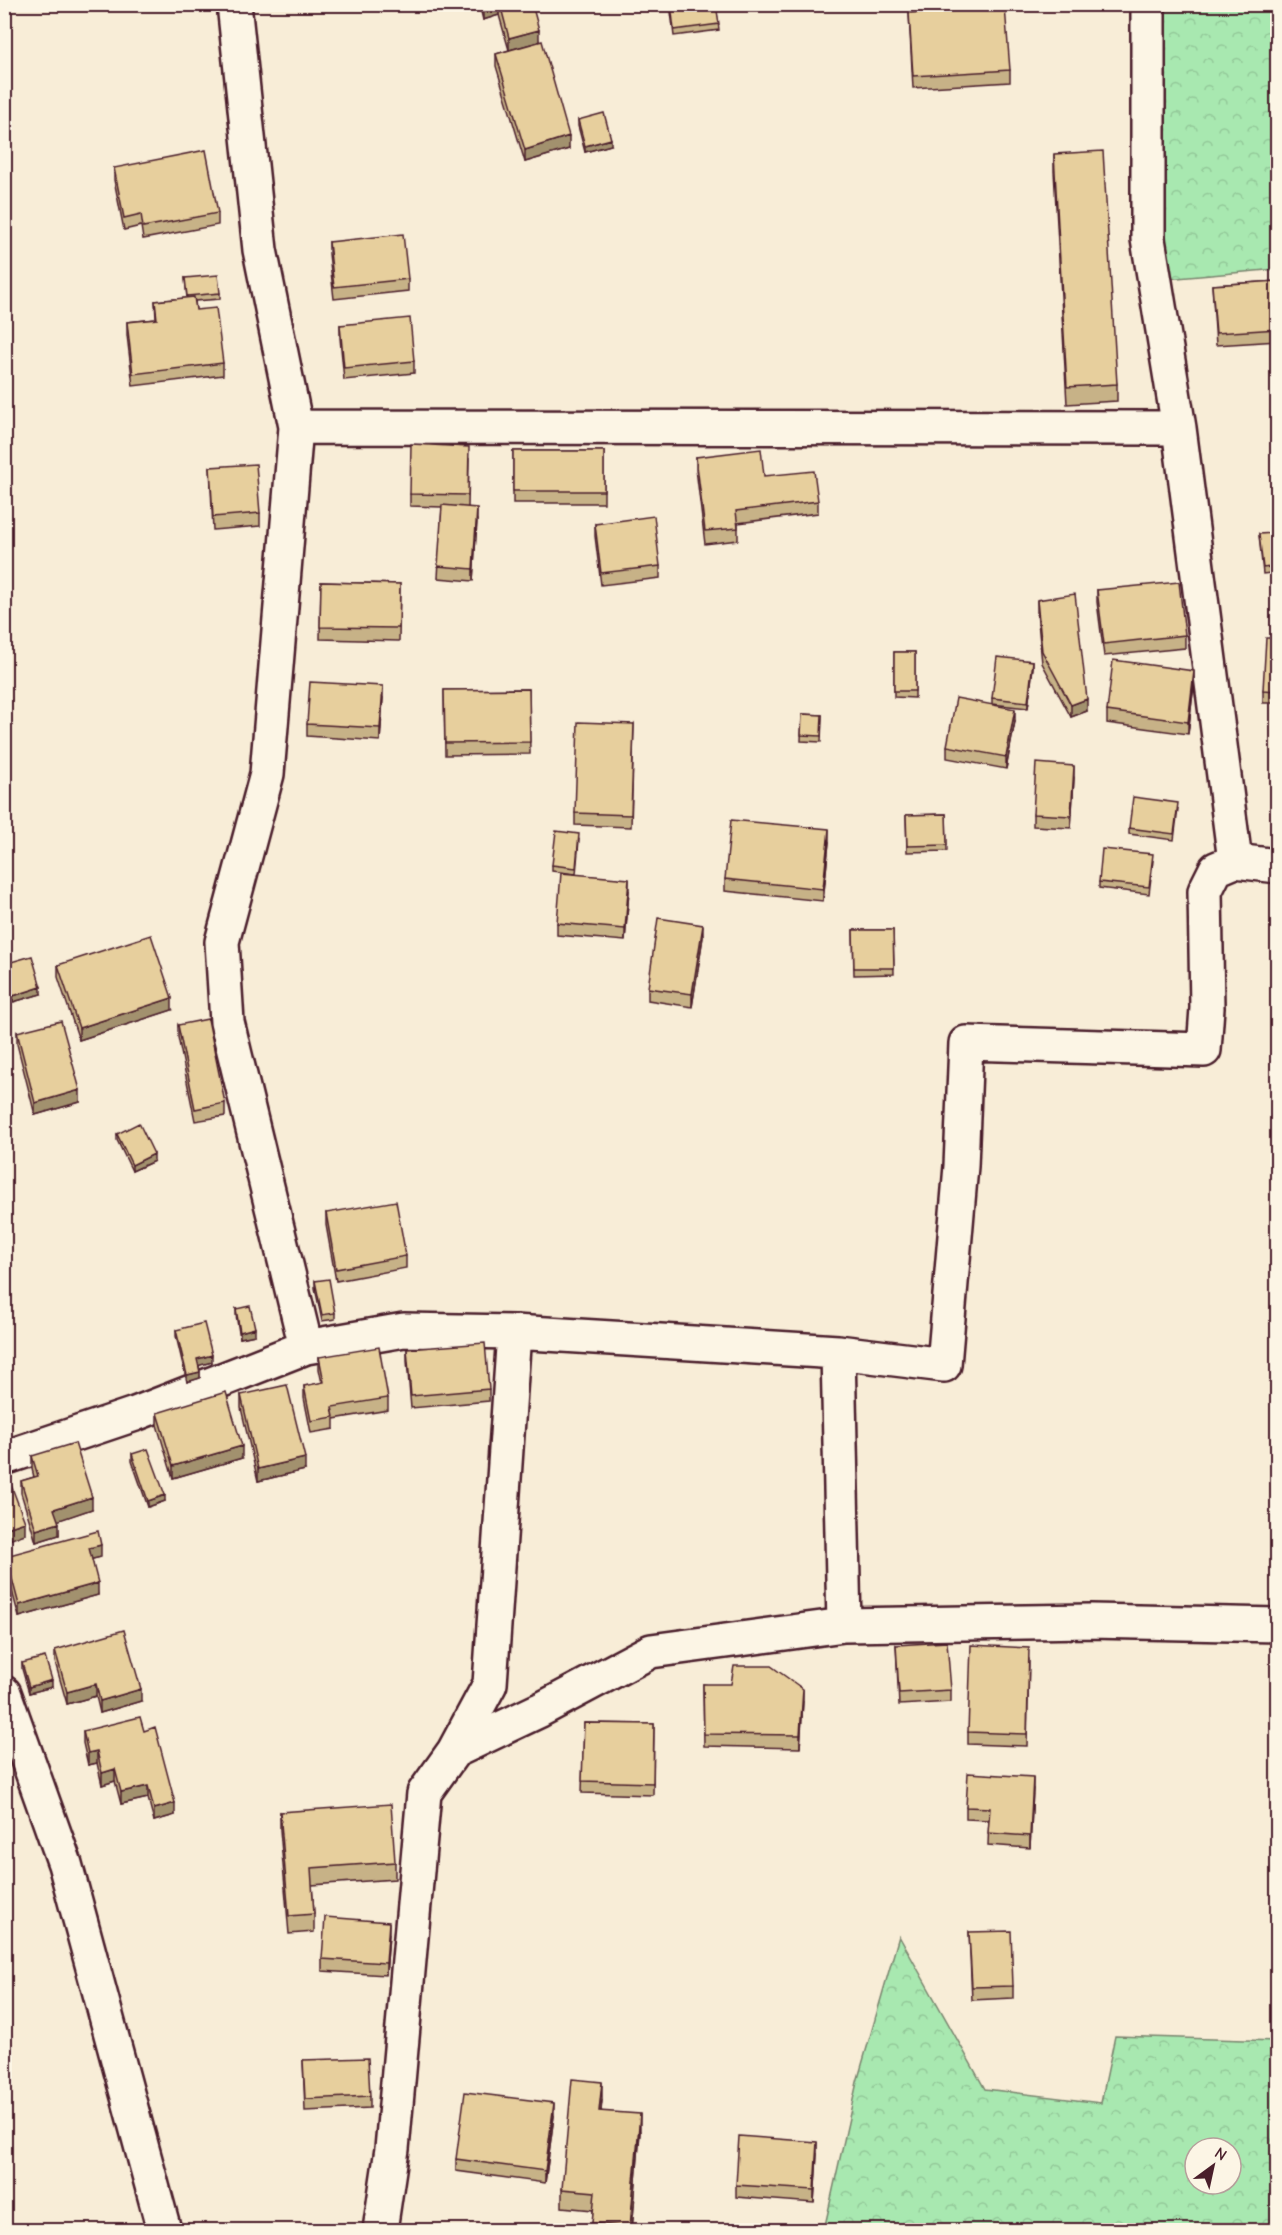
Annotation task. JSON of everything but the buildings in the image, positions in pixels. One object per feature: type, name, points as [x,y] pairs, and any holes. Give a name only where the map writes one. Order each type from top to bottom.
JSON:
[{"type":"street","points":[[234,4],[260,250],[296,427],[267,774],[222,942],[227,1022],[306,1347]]},
{"type":"street","points":[[1148,4],[1148,238],[1179,428],[1235,861]]},
{"type":"street","points":[[296,427],[1179,428]]},
{"type":"street","points":[[4,1458],[135,1414],[306,1347],[404,1330],[514,1332],[838,1352],[944,1365],[961,1166],[966,1043],[1204,1050],[1207,1008],[1205,891],[1216,869],[1235,861],[1278,866]]},
{"type":"street","points":[[380,2230],[393,2137],[424,1793],[454,1751],[490,1684],[514,1332]]},
{"type":"street","points":[[838,1352],[844,1624]]},
{"type":"street","points":[[454,1751],[540,1710],[651,1651],[844,1624],[1091,1621],[1278,1625]]},
{"type":"street","points":[[4,1694],[65,1864],[164,2230]]},
{"type":"green space","points":[[1161,5],[1277,5],[1277,269],[1167,279]]},
{"type":"green space","points":[[899,1936],[985,2089],[1101,2103],[1115,2036],[1277,2041],[1277,2230],[824,2230],[857,2082]]}]
